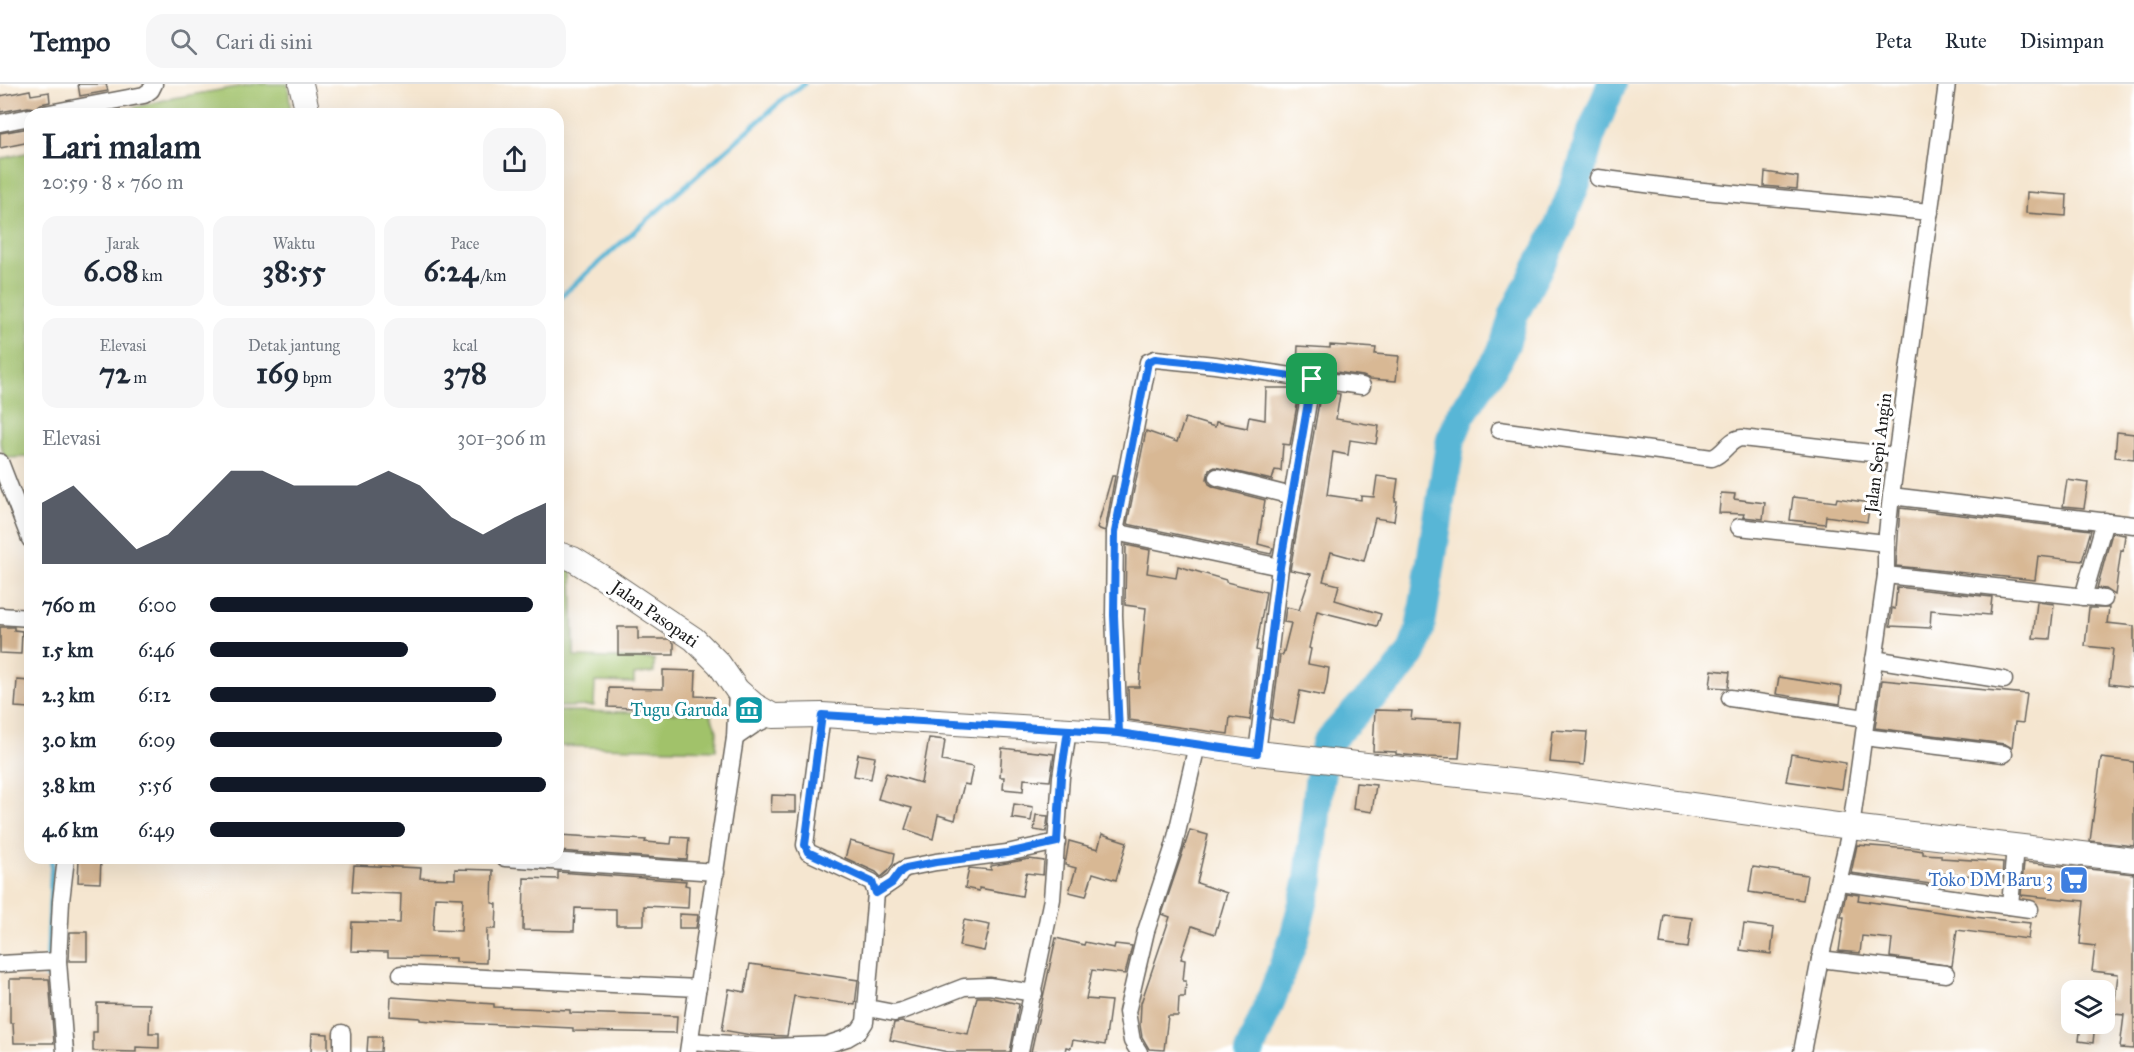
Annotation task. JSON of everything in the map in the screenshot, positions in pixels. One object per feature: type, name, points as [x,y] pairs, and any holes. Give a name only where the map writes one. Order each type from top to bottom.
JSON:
[{"type":"street","points":[[74,108],[144,94],[151,90],[154,84]]},
{"type":"street","points":[[301,84],[307,108]]},
{"type":"street","name":"Jalan Sepi Angin","points":[[1802,1052],[1820,958],[1840,882],[1851,827],[1886,575],[1886,543],[1896,456],[1947,84]]},
{"type":"street","points":[[0,123],[24,118]]},
{"type":"street","points":[[1598,178],[1679,182],[1930,212]]},
{"type":"street","points":[[1119,733],[1114,615],[1115,532],[1148,362],[1155,359],[1215,365],[1362,386]]},
{"type":"street","points":[[1257,753],[1280,567],[1312,379]]},
{"type":"street","points":[[1499,430],[1712,458],[1719,456],[1734,439],[1742,438],[1896,456]]},
{"type":"street","points":[[0,462],[24,524]]},
{"type":"street","points":[[1217,477],[1292,496]]},
{"type":"street","points":[[1891,496],[2134,525]]},
{"type":"street","points":[[2083,597],[2105,521]]},
{"type":"street","points":[[1739,527],[1886,543]]},
{"type":"street","points":[[1115,532],[1280,567]]},
{"type":"street","name":"Jalan Pasopati","points":[[564,556],[605,579],[694,639],[719,664],[738,690],[754,705],[773,716]]},
{"type":"street","points":[[1886,575],[2104,599]]},
{"type":"street","points":[[0,616],[24,618]]},
{"type":"street","points":[[1874,659],[2004,680]]},
{"type":"street","points":[[738,690],[735,738],[689,1047],[826,1046],[859,1031],[865,1022],[876,893],[872,882],[808,852],[805,845],[822,715]]},
{"type":"street","points":[[1730,698],[1866,718]]},
{"type":"street","points":[[735,738],[754,724],[773,716],[822,715],[1119,733],[1257,753],[1540,784],[1851,827],[2134,860]]},
{"type":"street","points":[[1020,1052],[1052,899],[1061,777],[1068,730]]},
{"type":"street","points":[[1864,737],[2004,754]]},
{"type":"street","points":[[1140,1052],[1132,1041],[1127,1012],[1146,931],[1174,846],[1197,745]]},
{"type":"street","points":[[876,893],[892,883],[906,868],[1007,853],[1057,842]]},
{"type":"street","points":[[2010,906],[2015,846]]},
{"type":"street","points":[[564,862],[716,872]]},
{"type":"street","points":[[65,864],[52,961],[65,1052]]},
{"type":"street","points":[[1840,882],[2030,909]]},
{"type":"street","points":[[1820,958],[1946,974]]},
{"type":"street","points":[[0,964],[52,961]]},
{"type":"street","points":[[401,974],[698,988]]},
{"type":"street","points":[[868,1008],[885,1012],[902,1011],[964,987],[989,986],[1034,993]]},
{"type":"street","points":[[342,1033],[342,1052]]},
{"type":"green space","points":[[255,84],[288,84],[290,108],[132,108],[173,98]]},
{"type":"green space","points":[[24,153],[24,457],[5,458],[0,442],[0,159]]},
{"type":"green space","points":[[564,566],[572,568],[574,657],[654,659],[654,672],[634,675],[634,683],[595,682],[594,706],[564,707]]},
{"type":"green space","points":[[564,711],[710,713],[717,731],[716,750],[564,746]]},
{"type":"building","points":[[78,84],[106,84],[108,91],[80,96]]},
{"type":"building","points":[[30,90],[31,95],[49,92],[50,102],[35,108],[0,112],[0,96]]},
{"type":"building","points":[[24,129],[24,143],[0,148],[0,133]]},
{"type":"building","points":[[1765,172],[1798,177],[1797,189],[1764,186]]},
{"type":"building","points":[[2027,192],[2067,195],[2066,216],[2026,213]]},
{"type":"building","points":[[1330,345],[1376,348],[1375,354],[1399,356],[1396,381],[1370,379],[1297,366],[1298,346],[1330,348]]},
{"type":"building","points":[[1266,388],[1300,388],[1290,445],[1283,444],[1281,471],[1275,470],[1272,480],[1215,467],[1209,470],[1207,479],[1214,487],[1265,500],[1258,544],[1273,548],[1271,554],[1127,524],[1146,431],[1177,442],[1185,418],[1215,427],[1216,422],[1247,428],[1249,417],[1265,420]]},
{"type":"building","points":[[1321,391],[1340,394],[1336,419],[1379,426],[1376,444],[1350,440],[1348,455],[1333,452],[1327,495],[1361,500],[1361,496],[1374,497],[1377,476],[1398,479],[1395,501],[1397,501],[1394,521],[1375,518],[1364,561],[1331,552],[1323,581],[1339,585],[1335,600],[1381,614],[1377,626],[1317,611],[1308,664],[1329,668],[1327,683],[1324,696],[1300,691],[1294,723],[1272,719],[1280,655],[1283,655],[1291,623],[1284,622],[1286,607],[1299,610],[1311,574],[1290,570]]},
{"type":"building","points":[[2117,432],[2134,434],[2134,459],[2115,457]]},
{"type":"building","points":[[1112,476],[1115,476],[1105,531],[1097,528]]},
{"type":"building","points":[[2067,480],[2088,483],[2084,508],[2063,506]]},
{"type":"building","points":[[1721,493],[1735,494],[1734,499],[1765,503],[1763,519],[1743,517],[1744,514],[1719,513]]},
{"type":"building","points":[[1793,497],[1836,502],[1837,498],[1870,503],[1867,522],[1826,516],[1825,524],[1790,520]]},
{"type":"building","points":[[1900,508],[2091,530],[2082,561],[2038,556],[2035,580],[1896,566]]},
{"type":"building","points":[[2112,533],[2125,535],[2115,595],[2106,589],[2097,588]]},
{"type":"building","points":[[1126,545],[1150,550],[1147,573],[1176,578],[1178,566],[1266,592],[1256,650],[1259,651],[1250,720],[1230,717],[1228,734],[1129,720],[1128,687],[1139,687],[1146,608],[1125,605]]},
{"type":"building","points":[[1897,587],[1992,597],[1990,615],[1931,610],[1930,628],[1890,626],[1892,608],[1895,609]]},
{"type":"building","points":[[2037,602],[2054,604],[2050,639],[2033,638]]},
{"type":"building","points":[[2089,608],[2109,608],[2107,623],[2134,626],[2134,687],[2109,684],[2113,649],[2085,646]]},
{"type":"building","points":[[0,627],[14,627],[14,630],[22,631],[21,654],[0,653]]},
{"type":"building","points":[[618,627],[638,627],[638,639],[669,639],[674,643],[674,655],[618,655]]},
{"type":"building","points":[[663,670],[696,671],[695,696],[714,697],[713,711],[608,707],[609,688],[663,689]]},
{"type":"building","points":[[1712,670],[1730,672],[1728,688],[1710,687]]},
{"type":"building","points":[[1779,677],[1842,687],[1840,704],[1776,694]]},
{"type":"building","points":[[17,680],[24,681],[24,708],[15,707]]},
{"type":"building","points":[[1882,680],[2027,694],[2023,723],[2015,722],[2012,748],[2005,744],[1875,728]]},
{"type":"building","points":[[1375,710],[1412,711],[1411,719],[1462,722],[1459,758],[1373,751]]},
{"type":"building","points":[[1552,730],[1587,732],[1584,765],[1549,762]]},
{"type":"building","points":[[929,738],[945,740],[942,761],[973,767],[969,785],[964,784],[955,820],[938,815],[933,839],[905,829],[912,808],[878,799],[886,773],[921,783]]},
{"type":"building","points":[[1002,748],[1054,754],[1050,781],[1024,779],[1023,791],[1003,789],[1004,777],[1000,777]]},
{"type":"building","points":[[858,754],[875,757],[871,779],[854,776]]},
{"type":"building","points":[[1791,754],[1846,763],[1842,789],[1786,781]]},
{"type":"building","points":[[2101,758],[2134,762],[2134,846],[2090,841]]},
{"type":"building","points":[[1356,783],[1376,785],[1372,812],[1353,809]]},
{"type":"building","points":[[772,795],[796,796],[796,812],[771,812]]},
{"type":"building","points":[[1014,804],[1033,807],[1031,821],[1012,818]]},
{"type":"building","points":[[1036,815],[1048,816],[1046,832],[1034,830]]},
{"type":"building","points":[[1190,830],[1208,835],[1197,883],[1227,893],[1215,934],[1192,926],[1181,959],[1185,960],[1183,981],[1186,981],[1185,997],[1179,997],[1178,1016],[1168,1016],[1164,1050],[1149,1049],[1142,1037],[1141,1003],[1170,917],[1162,914]]},
{"type":"building","points":[[1102,834],[1127,842],[1116,880],[1093,873],[1086,896],[1069,892],[1076,868],[1065,865],[1069,841],[1098,849]]},
{"type":"building","points":[[564,835],[646,840],[645,842],[671,844],[672,837],[689,838],[687,860],[564,851]]},
{"type":"building","points":[[850,841],[895,853],[893,864],[881,877],[876,872],[845,858]]},
{"type":"building","points":[[1857,845],[1911,849],[1923,851],[1923,854],[1941,855],[1941,858],[2003,862],[2002,878],[1939,873],[1938,885],[1851,873]]},
{"type":"building","points":[[1029,859],[1044,861],[1043,875],[1026,873],[1022,896],[979,888],[979,891],[965,888],[969,868],[991,870],[991,866]]},
{"type":"building","points":[[2024,862],[2134,874],[2134,1049],[2120,1048],[2124,1015],[2115,1014],[2118,974],[2092,971],[2095,946],[2080,944],[2084,901],[2021,895]]},
{"type":"building","points":[[79,864],[101,864],[100,883],[78,882]]},
{"type":"building","points":[[354,865],[421,868],[420,878],[455,879],[455,869],[493,870],[492,903],[497,904],[496,929],[487,929],[486,963],[456,962],[456,958],[388,957],[388,952],[351,951],[352,922],[400,923],[401,894],[352,892]],"holes":[[[435,897],[463,898],[461,931],[433,930]]]},
{"type":"building","points":[[1753,867],[1807,875],[1803,900],[1749,892]]},
{"type":"building","points":[[558,872],[686,881],[685,885],[689,886],[688,908],[644,906],[644,925],[616,925],[616,909],[575,908],[574,931],[523,930],[524,878],[558,879]]},
{"type":"building","points":[[1846,893],[1859,895],[1858,900],[2030,923],[2028,939],[1957,930],[1952,966],[1890,957],[1892,939],[1862,936],[1860,953],[1839,951],[1844,917],[1841,917]]},
{"type":"building","points":[[679,914],[698,915],[696,928],[679,928]]},
{"type":"building","points":[[1664,915],[1692,918],[1688,948],[1660,944]]},
{"type":"building","points":[[964,920],[990,925],[984,951],[959,946]]},
{"type":"building","points":[[1744,924],[1774,928],[1771,954],[1740,950]]},
{"type":"building","points":[[70,932],[87,932],[87,961],[69,961]]},
{"type":"building","points":[[1056,938],[1084,945],[1085,942],[1114,948],[1115,944],[1132,946],[1125,974],[1092,970],[1086,999],[1111,1001],[1105,1045],[1073,1040],[1071,1048],[1066,1047],[1065,1052],[1031,1052]]},
{"type":"building","points":[[750,964],[858,980],[855,1005],[794,996],[787,1036],[751,1035],[722,1030],[729,989],[745,992]]},
{"type":"building","points":[[10,979],[49,979],[54,1043],[14,1043],[13,1023],[10,1023]]},
{"type":"building","points":[[391,997],[494,1004],[494,1007],[570,1010],[570,1013],[677,1016],[676,1033],[573,1031],[573,1028],[420,1020],[420,1018],[390,1016]]},
{"type":"building","points":[[977,997],[988,997],[1019,1004],[1010,1052],[948,1052],[890,1040],[894,1023],[902,1022],[968,1034]]},
{"type":"building","points":[[97,1003],[150,1004],[149,1033],[159,1033],[159,1048],[136,1047],[136,1052],[93,1051],[93,1032],[97,1032]]},
{"type":"building","points":[[312,1033],[328,1034],[328,1052],[311,1052]]},
{"type":"building","points":[[2080,1034],[2094,1034],[2093,1043],[2079,1041]]},
{"type":"building","points":[[368,1037],[382,1037],[381,1052],[367,1052]]},
{"type":"waterway","points":[[564,294],[780,102],[804,84]]},
{"type":"waterway","points":[[1249,1052],[1294,938],[1309,880],[1319,783],[1326,744],[1362,705],[1394,676],[1412,652],[1420,630],[1451,439],[1461,415],[1498,359],[1514,314],[1557,231],[1581,170],[1590,137],[1612,84]]},
{"type":"waterway","points":[[47,977],[52,864]]},
{"type":"place","name":"Tugu Garuda","points":[[749,710]]},
{"type":"place","name":"Toko DM Baru 3","points":[[2074,880]]},
{"type":"route","points":[[1312,379],[1155,359],[1146,364],[1115,532],[1114,615],[1119,733],[822,715],[805,845],[808,852],[872,882],[876,893],[888,887],[906,868],[1007,853],[1057,842],[1061,777],[1068,730],[1119,733],[1257,753],[1280,567],[1312,379]]}]
